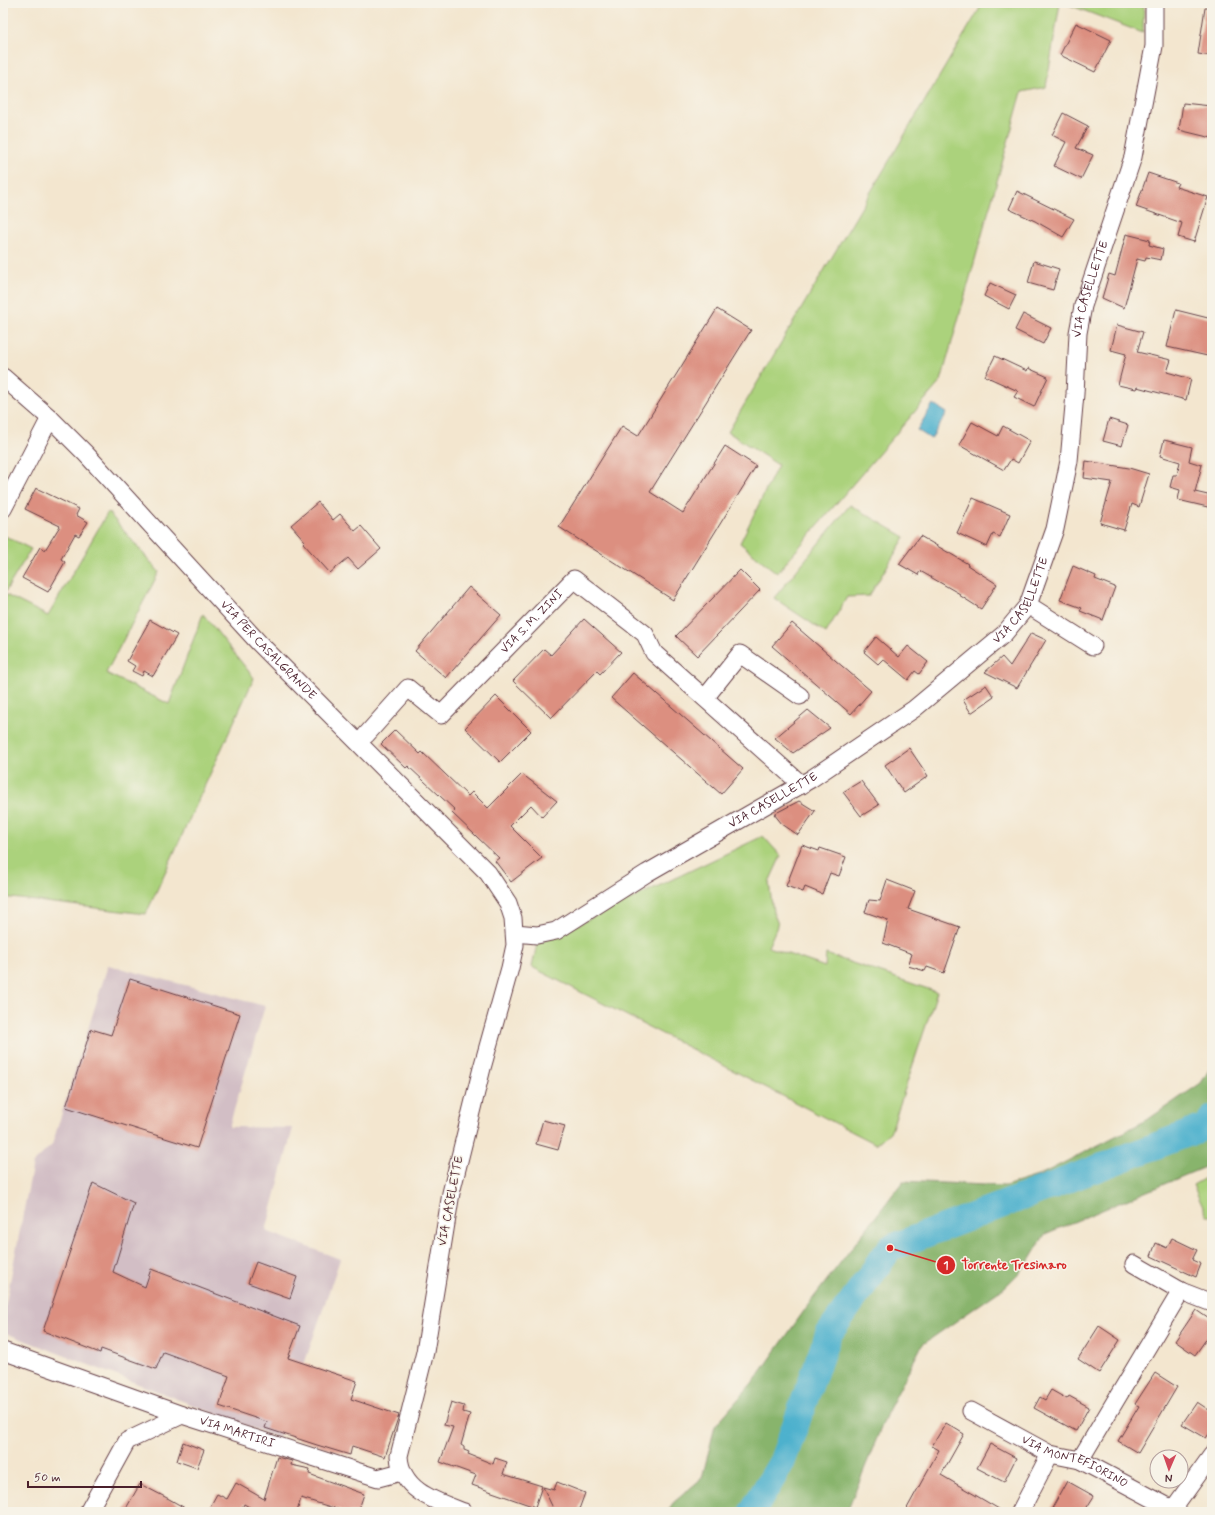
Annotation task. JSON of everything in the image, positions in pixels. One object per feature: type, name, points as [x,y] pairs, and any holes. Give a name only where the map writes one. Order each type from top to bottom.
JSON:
[{"type":"street","name":"VIA CASELLETTE","points":[[515,933],[537,935],[556,931],[647,873],[802,785],[914,709],[1004,634],[1028,605],[1055,529],[1068,460],[1075,394],[1078,333],[1083,306],[1133,157],[1154,46],[1154,3]]},
{"type":"street","name":"VIA PER CASALGRANDE","points":[[3,377],[50,418],[122,491],[259,643],[488,873],[508,903],[515,933]]},
{"type":"street","points":[[3,509],[50,418]]},
{"type":"street","name":"VIA S. M. ZINI","points":[[366,735],[408,688],[441,715],[574,579],[645,634],[654,653],[802,785]]},
{"type":"street","points":[[1028,605],[1093,646]]},
{"type":"street","points":[[705,698],[740,654],[800,696]]},
{"type":"street","name":"VIA CASELETTE","points":[[401,1472],[399,1456],[425,1352],[451,1193],[482,1068],[510,968],[515,933]]},
{"type":"street","points":[[1134,1264],[1181,1291],[1212,1303]]},
{"type":"street","points":[[1080,1460],[1181,1291]]},
{"type":"street","name":"VIA MARTIRI","points":[[3,1351],[182,1415],[378,1478],[401,1472]]},
{"type":"street","name":"VIA MONTEFIORINO","points":[[971,1411],[1050,1454],[1080,1460],[1174,1511]]},
{"type":"street","points":[[88,1512],[127,1441],[182,1415]]},
{"type":"street","points":[[1020,1512],[1050,1454]]},
{"type":"street","points":[[1174,1511],[1212,1455]]},
{"type":"street","points":[[401,1472],[417,1491],[440,1503],[464,1512]]},
{"type":"shaded area","points":[[108,965],[265,1006],[229,1127],[293,1128],[266,1231],[340,1259],[279,1438],[3,1332],[3,1318],[33,1163],[52,1145]]},
{"type":"green space","points":[[983,3],[1060,3],[1046,87],[1022,92],[941,381],[777,573],[740,543],[778,465],[728,432]]},
{"type":"green space","points":[[1064,3],[1144,3],[1143,33]]},
{"type":"green space","points":[[850,505],[905,537],[869,596],[847,597],[826,633],[774,598]]},
{"type":"green space","points":[[108,512],[159,572],[106,673],[169,704],[203,614],[254,678],[146,914],[3,897],[3,535],[31,549],[4,594],[48,616]]},
{"type":"green space","points":[[763,836],[781,856],[769,882],[773,912],[778,924],[768,947],[825,967],[826,954],[937,992],[891,1131],[876,1144],[532,967],[537,944]]},
{"type":"green space","points":[[1212,1065],[1212,1164],[1045,1234],[1026,1266],[1005,1287],[922,1345],[887,1413],[847,1512],[667,1512],[673,1503],[702,1478],[715,1426],[758,1376],[811,1301],[903,1181],[1005,1186],[1038,1176],[1147,1120],[1201,1083]]},
{"type":"green space","points":[[1212,1174],[1212,1216],[1207,1216],[1193,1185]]},
{"type":"water","points":[[933,404],[947,413],[931,439],[917,430]]},
{"type":"building","points":[[1205,8],[1212,8],[1212,56],[1198,54]]},
{"type":"building","points":[[1076,23],[1111,40],[1095,72],[1060,55]]},
{"type":"building","points":[[1183,103],[1211,106],[1212,138],[1179,130]]},
{"type":"building","points":[[1063,113],[1088,126],[1076,148],[1093,155],[1081,179],[1054,166],[1066,142],[1052,135]]},
{"type":"building","points":[[1148,173],[1178,183],[1176,187],[1208,197],[1194,242],[1178,237],[1182,223],[1136,207]]},
{"type":"building","points":[[1017,191],[1074,219],[1063,237],[1035,221],[1009,209]]},
{"type":"building","points":[[1126,234],[1150,240],[1149,245],[1163,249],[1161,260],[1146,257],[1145,261],[1137,259],[1124,308],[1102,298],[1109,274],[1115,276]]},
{"type":"building","points":[[1034,261],[1059,269],[1053,290],[1028,283]]},
{"type":"building","points":[[990,283],[1016,295],[1009,309],[984,296]]},
{"type":"building","points":[[717,309],[751,330],[650,492],[683,513],[725,446],[756,466],[673,600],[559,527],[622,426],[638,436]]},
{"type":"building","points":[[1176,310],[1212,319],[1212,357],[1167,347]]},
{"type":"building","points":[[1023,314],[1051,328],[1043,344],[1015,330]]},
{"type":"building","points":[[1117,325],[1143,332],[1137,352],[1171,360],[1167,372],[1191,379],[1186,400],[1137,387],[1136,389],[1118,385],[1126,354],[1111,350]]},
{"type":"building","points":[[995,356],[1027,371],[1028,368],[1048,377],[1034,407],[1014,397],[1018,391],[985,376]]},
{"type":"building","points":[[1109,419],[1128,425],[1122,446],[1103,441]]},
{"type":"building","points":[[972,422],[998,436],[1003,426],[1030,441],[1018,463],[1011,459],[1004,470],[959,445]]},
{"type":"building","points":[[1164,440],[1192,447],[1189,461],[1202,465],[1195,492],[1212,496],[1212,508],[1178,500],[1180,490],[1170,487],[1173,475],[1177,475],[1180,462],[1160,456]]},
{"type":"building","points":[[1086,461],[1129,468],[1149,474],[1139,507],[1132,504],[1124,530],[1100,523],[1112,482],[1084,478]]},
{"type":"building","points":[[36,488],[79,509],[76,515],[88,522],[79,536],[75,534],[61,559],[65,562],[48,592],[22,578],[40,547],[45,550],[60,526],[25,509]]},
{"type":"building","points":[[973,498],[1010,514],[1000,537],[993,534],[987,547],[957,533]]},
{"type":"building","points":[[318,502],[333,520],[340,514],[355,531],[361,526],[381,549],[358,569],[348,558],[330,573],[303,543],[305,541],[291,525]]},
{"type":"building","points":[[920,536],[968,564],[967,565],[997,584],[981,609],[959,595],[960,594],[920,571],[918,575],[899,564]]},
{"type":"building","points":[[1073,566],[1096,576],[1095,579],[1115,587],[1103,620],[1080,611],[1082,608],[1060,600]]},
{"type":"building","points":[[740,570],[760,590],[697,656],[676,636]]},
{"type":"building","points":[[469,587],[501,615],[446,678],[415,651]]},
{"type":"building","points":[[584,619],[621,652],[600,674],[597,671],[551,718],[513,681],[544,649],[551,655]]},
{"type":"building","points":[[150,620],[177,635],[153,676],[144,671],[142,676],[132,671],[135,666],[127,661]]},
{"type":"building","points":[[792,623],[871,691],[851,714],[772,646]]},
{"type":"building","points":[[1031,633],[1046,640],[1017,688],[985,672],[1002,657],[1010,666]]},
{"type":"building","points":[[876,637],[899,657],[908,646],[928,662],[919,674],[915,671],[908,680],[883,659],[878,664],[864,652]]},
{"type":"building","points":[[633,673],[743,769],[721,794],[611,698]]},
{"type":"building","points":[[986,685],[994,697],[971,713],[963,700]]},
{"type":"building","points":[[496,696],[531,731],[500,762],[465,728]]},
{"type":"building","points":[[808,710],[830,728],[793,753],[775,738]]},
{"type":"building","points":[[395,730],[420,754],[422,752],[468,796],[472,792],[488,808],[522,774],[557,801],[542,817],[531,805],[510,826],[542,858],[511,882],[495,861],[499,858],[452,813],[455,810],[408,766],[406,768],[381,744]]},
{"type":"building","points":[[909,748],[928,776],[904,793],[885,765]]},
{"type":"building","points":[[861,781],[879,805],[861,816],[843,792]]},
{"type":"building","points":[[799,801],[815,811],[798,835],[782,824],[774,814]]},
{"type":"building","points":[[802,845],[819,851],[820,848],[846,857],[839,876],[830,873],[822,894],[805,887],[803,892],[786,886]]},
{"type":"building","points":[[887,880],[915,891],[908,909],[960,927],[944,973],[927,967],[925,971],[908,966],[912,954],[883,943],[888,920],[865,912],[869,900],[880,901]]},
{"type":"building","points":[[130,979],[240,1014],[197,1148],[66,1107],[91,1029],[111,1035]]},
{"type":"building","points":[[543,1120],[565,1126],[558,1150],[536,1144]]},
{"type":"building","points":[[93,1183],[134,1203],[113,1272],[145,1287],[151,1269],[300,1326],[288,1358],[357,1381],[351,1399],[399,1415],[385,1457],[352,1446],[350,1455],[317,1445],[265,1428],[267,1422],[219,1406],[229,1376],[163,1352],[156,1369],[101,1349],[100,1353],[43,1331]]},
{"type":"building","points":[[1172,1238],[1197,1250],[1192,1260],[1201,1264],[1196,1277],[1151,1256],[1156,1243],[1167,1248]]},
{"type":"building","points":[[256,1262],[297,1277],[290,1298],[248,1283]]},
{"type":"building","points":[[1196,1310],[1212,1321],[1212,1331],[1195,1355],[1175,1341]]},
{"type":"building","points":[[1099,1326],[1120,1340],[1099,1373],[1078,1359]]},
{"type":"building","points":[[1155,1373],[1177,1387],[1138,1453],[1118,1441],[1139,1406],[1135,1404]]},
{"type":"building","points":[[1051,1390],[1067,1399],[1069,1396],[1089,1407],[1076,1431],[1034,1408],[1040,1397],[1045,1400]]},
{"type":"building","points":[[451,1402],[464,1406],[463,1412],[470,1414],[461,1445],[464,1447],[464,1450],[469,1452],[468,1454],[493,1464],[495,1458],[507,1462],[503,1474],[542,1486],[535,1507],[472,1485],[476,1475],[440,1462],[453,1427],[444,1425]]},
{"type":"building","points":[[1197,1402],[1212,1412],[1212,1430],[1206,1438],[1182,1424]]},
{"type":"building","points":[[946,1423],[964,1434],[941,1475],[1004,1512],[905,1512],[939,1450],[932,1446]]},
{"type":"building","points":[[183,1442],[204,1450],[197,1468],[177,1461]]},
{"type":"building","points":[[990,1444],[1016,1458],[1004,1482],[977,1468]]},
{"type":"building","points":[[277,1457],[292,1461],[291,1465],[310,1469],[309,1474],[364,1494],[358,1512],[347,1512],[301,1498],[297,1512],[258,1512],[244,1504],[242,1508],[250,1512],[207,1512],[217,1494],[227,1499],[236,1483],[264,1499]]},
{"type":"building","points":[[1067,1481],[1094,1496],[1084,1512],[1050,1512]]},
{"type":"building","points":[[557,1482],[585,1493],[578,1512],[564,1512],[553,1508],[543,1487],[554,1490]]},
{"type":"building","points":[[140,1484],[169,1499],[192,1512],[124,1512]]},
{"type":"waterway","points":[[752,1512],[782,1462],[828,1335],[890,1248],[1205,1127],[1212,1119]]},
{"type":"place","name":"Torrente Tresinaro","points":[[890,1248]]}]
